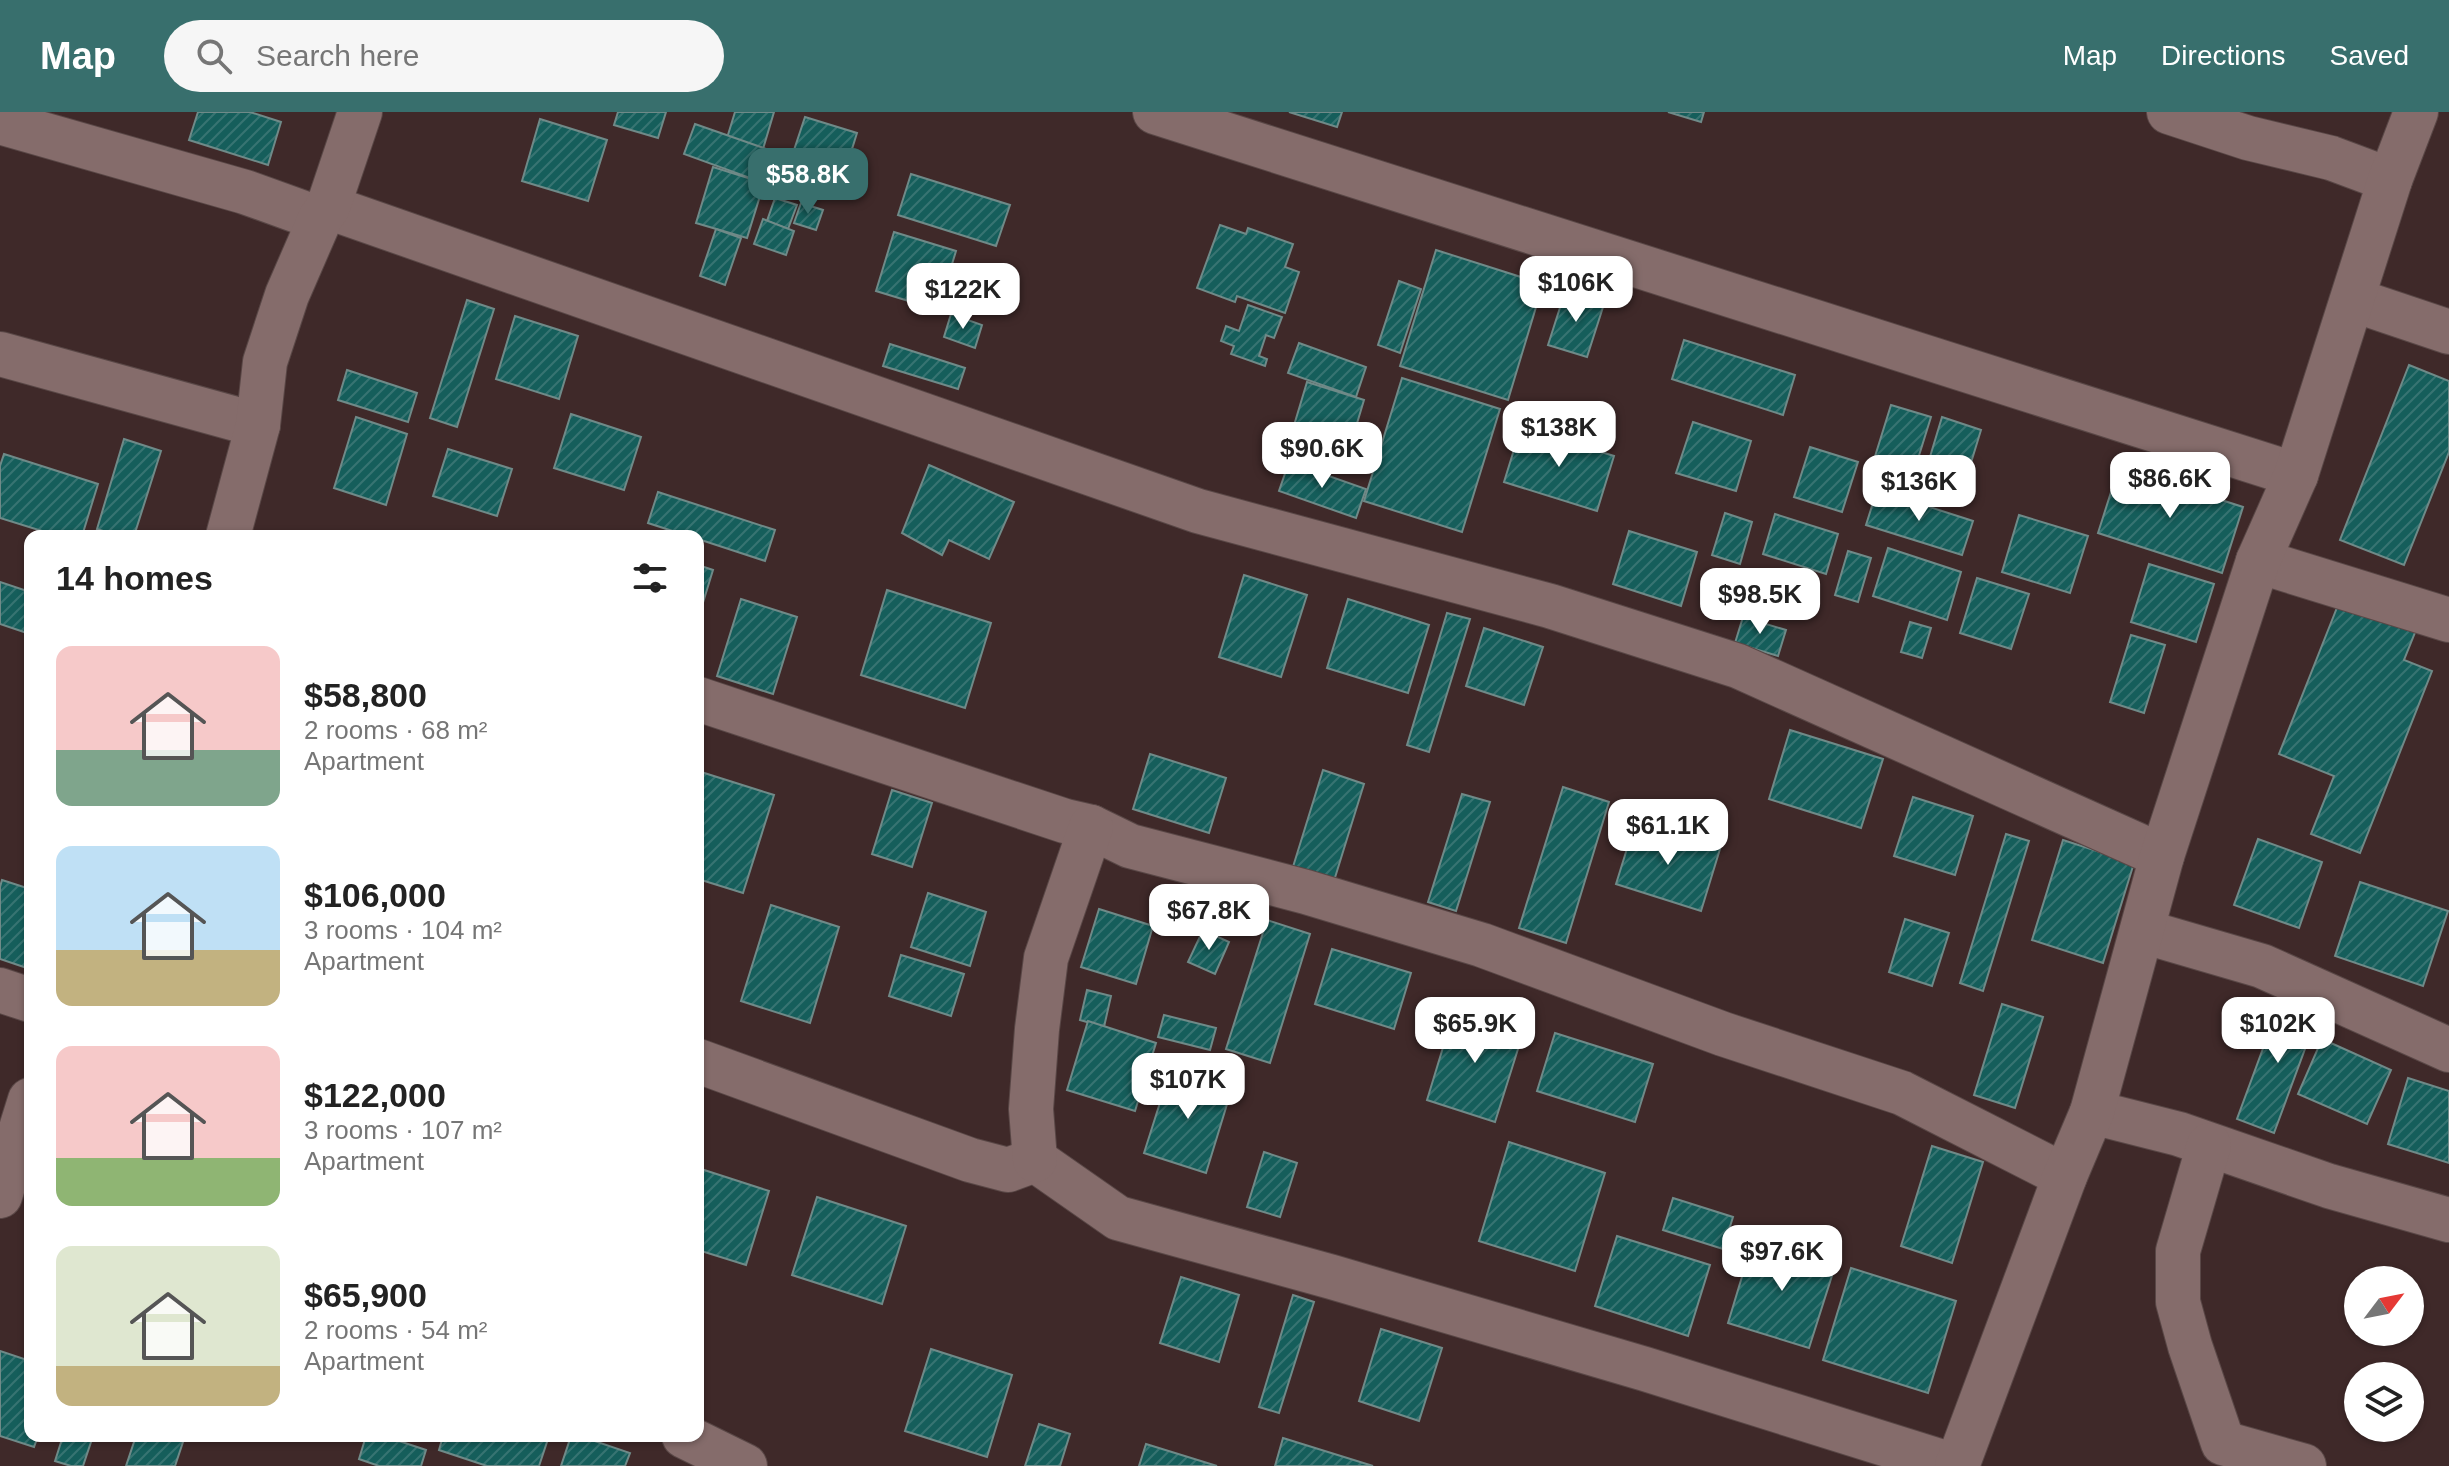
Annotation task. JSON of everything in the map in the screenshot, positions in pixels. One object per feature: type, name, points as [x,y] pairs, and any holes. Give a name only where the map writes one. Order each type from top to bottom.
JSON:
[{"type":"street","points":[[230,530],[258,425],[265,362],[287,295],[324,213],[360,112]]},
{"type":"street","points":[[2169,112],[2248,138],[2331,158],[2390,180]]},
{"type":"street","points":[[1035,1160],[1118,1218],[1645,1369],[1956,1466],[2092,1112],[2162,856],[2258,561],[2296,475],[2390,180],[2416,112]]},
{"type":"street","points":[[1178,115],[2296,475]]},
{"type":"street","points":[[0,122],[324,213],[1198,511],[1550,606],[1738,666],[2162,856]]},
{"type":"street","points":[[2354,300],[2449,332]]},
{"type":"street","points":[[0,354],[258,425]]},
{"type":"street","points":[[2258,561],[2449,620]]},
{"type":"street","points":[[704,701],[1050,817],[1091,827],[1130,846],[1306,892],[1482,945],[1723,1034],[1902,1093],[2065,1176]]},
{"type":"street","points":[[1035,1160],[1031,1109],[1046,958],[1091,827]]},
{"type":"street","points":[[2142,931],[2262,966],[2449,1050]]},
{"type":"street","points":[[0,990],[24,998]]},
{"type":"street","points":[[704,1063],[970,1160],[1008,1170],[1035,1160]]},
{"type":"street","points":[[2092,1112],[2179,1134],[2329,1186],[2449,1220]]},
{"type":"street","points":[[12,1186],[24,1129]]},
{"type":"street","points":[[2209,1145],[2178,1251],[2178,1302],[2190,1346],[2223,1443],[2304,1466]]},
{"type":"street","points":[[696,1442],[745,1466]]},
{"type":"building","points":[[198,112],[250,112],[281,122],[268,165],[189,140]]},
{"type":"building","points":[[618,112],[666,112],[658,138],[614,125]]},
{"type":"building","points":[[735,112],[774,112],[763,149],[727,138]]},
{"type":"building","points":[[1289,112],[1342,112],[1337,127]]},
{"type":"building","points":[[1668,112],[1704,112],[1701,122]]},
{"type":"building","points":[[805,117],[857,133],[843,178],[790,162]]},
{"type":"building","points":[[540,119],[607,140],[588,201],[522,181]]},
{"type":"building","points":[[695,124],[775,152],[764,183],[684,154]]},
{"type":"building","points":[[713,167],[764,183],[747,238],[696,223]]},
{"type":"building","points":[[911,174],[1010,205],[996,246],[898,215]]},
{"type":"building","points":[[775,198],[797,205],[788,229],[767,221]]},
{"type":"building","points":[[801,203],[823,210],[816,230],[794,223]]},
{"type":"building","points":[[763,219],[794,231],[786,255],[754,244]]},
{"type":"building","points":[[1220,225],[1246,234],[1248,228],[1293,244],[1285,267],[1299,272],[1285,313],[1237,296],[1235,302],[1197,288]]},
{"type":"building","points":[[716,229],[741,238],[725,285],[700,276]]},
{"type":"building","points":[[894,232],[956,251],[938,310],[876,291]]},
{"type":"building","points":[[1436,250],[1543,284],[1508,400],[1400,366]]},
{"type":"building","points":[[1399,281],[1421,289],[1400,353],[1378,345]]},
{"type":"building","points":[[1565,292],[1604,304],[1587,357],[1548,345]]},
{"type":"building","points":[[467,300],[494,309],[457,427],[430,418]]},
{"type":"building","points":[[1248,305],[1282,317],[1274,338],[1266,335],[1259,356],[1267,359],[1265,366],[1231,354],[1234,346],[1221,341],[1226,326],[1239,331]]},
{"type":"building","points":[[951,314],[982,325],[975,348],[944,337]]},
{"type":"building","points":[[515,316],[578,336],[559,399],[496,379]]},
{"type":"building","points":[[1684,340],[1795,375],[1783,415],[1672,379]]},
{"type":"building","points":[[1299,343],[1366,367],[1356,397],[1288,373]]},
{"type":"building","points":[[890,344],[965,368],[958,389],[883,366]]},
{"type":"building","points":[[2409,365],[2449,381],[2449,452],[2404,565],[2340,540]]},
{"type":"building","points":[[347,370],[417,393],[408,422],[338,400]]},
{"type":"building","points":[[1402,378],[1500,409],[1462,532],[1364,501]]},
{"type":"building","points":[[1307,382],[1364,400],[1343,470],[1286,452]]},
{"type":"building","points":[[1891,405],[1931,417],[1912,478],[1872,466]]},
{"type":"building","points":[[571,414],[641,437],[624,490],[554,468]]},
{"type":"building","points":[[356,417],[407,434],[386,505],[334,488]]},
{"type":"building","points":[[1942,417],[1981,430],[1959,502],[1920,490]]},
{"type":"building","points":[[1693,422],[1751,441],[1736,491],[1676,473]]},
{"type":"building","points":[[1521,427],[1614,456],[1597,511],[1504,482]]},
{"type":"building","points":[[124,439],[161,451],[136,530],[97,529]]},
{"type":"building","points":[[1810,447],[1858,462],[1842,512],[1794,497]]},
{"type":"building","points":[[448,449],[512,469],[497,516],[433,496]]},
{"type":"building","points":[[4,454],[98,484],[84,530],[39,530],[0,518],[0,466]]},
{"type":"building","points":[[1289,462],[1366,489],[1356,518],[1279,491]]},
{"type":"building","points":[[929,465],[1014,502],[989,559],[949,540],[942,555],[902,533]]},
{"type":"building","points":[[2119,467],[2243,507],[2222,573],[2098,533]]},
{"type":"building","points":[[1877,490],[1973,521],[1962,555],[1866,525]]},
{"type":"building","points":[[658,492],[775,530],[765,561],[704,541],[704,530],[670,530],[648,523]]},
{"type":"building","points":[[1725,513],[1752,522],[1740,564],[1712,555]]},
{"type":"building","points":[[1775,514],[1838,534],[1826,574],[1763,554]]},
{"type":"building","points":[[2019,515],[2088,536],[2070,593],[2002,572]]},
{"type":"building","points":[[1629,531],[1697,552],[1681,606],[1613,584]]},
{"type":"building","points":[[1888,548],[1961,572],[1947,620],[1873,596]]},
{"type":"building","points":[[1848,551],[1871,558],[1858,602],[1835,595]]},
{"type":"building","points":[[2149,564],[2214,584],[2196,642],[2131,622]]},
{"type":"building","points":[[704,567],[713,570],[704,599]]},
{"type":"building","points":[[1244,575],[1307,595],[1281,677],[1219,657]]},
{"type":"building","points":[[1977,578],[2029,594],[2011,649],[1960,633]]},
{"type":"building","points":[[0,582],[24,590],[24,632],[0,624]]},
{"type":"building","points":[[887,590],[991,623],[965,708],[861,675]]},
{"type":"building","points":[[2342,595],[2418,625],[2404,660],[2432,671],[2360,853],[2311,834],[2334,776],[2279,754]]},
{"type":"building","points":[[741,599],[797,617],[773,694],[717,676]]},
{"type":"building","points":[[1348,599],[1429,625],[1408,693],[1327,668]]},
{"type":"building","points":[[1447,613],[1470,619],[1429,752],[1407,745]]},
{"type":"building","points":[[1743,617],[1786,630],[1778,656],[1735,643]]},
{"type":"building","points":[[1910,622],[1931,628],[1922,658],[1901,652]]},
{"type":"building","points":[[1484,628],[1543,647],[1524,705],[1466,686]]},
{"type":"building","points":[[2131,635],[2165,645],[2144,713],[2110,702]]},
{"type":"building","points":[[1790,730],[1883,759],[1861,828],[1769,799]]},
{"type":"building","points":[[1150,754],[1226,778],[1209,833],[1133,809]]},
{"type":"building","points":[[1323,770],[1364,784],[1333,884],[1292,870]]},
{"type":"building","points":[[704,773],[774,795],[743,893],[704,881]]},
{"type":"building","points":[[1563,787],[1609,802],[1566,943],[1519,928]]},
{"type":"building","points":[[892,790],[932,803],[912,867],[872,854]]},
{"type":"building","points":[[1462,794],[1490,802],[1456,911],[1428,902]]},
{"type":"building","points":[[1913,797],[1973,816],[1955,875],[1894,856]]},
{"type":"building","points":[[1635,823],[1720,849],[1701,911],[1616,884]]},
{"type":"building","points":[[2006,834],[2029,841],[1983,991],[1960,983]]},
{"type":"building","points":[[2258,839],[2322,862],[2299,928],[2234,905]]},
{"type":"building","points":[[2063,840],[2134,863],[2103,963],[2032,940]]},
{"type":"building","points":[[2,880],[24,887],[24,967],[0,959]]},
{"type":"building","points":[[2360,882],[2448,911],[2423,986],[2335,956]]},
{"type":"building","points":[[928,893],[986,912],[970,966],[911,947]]},
{"type":"building","points":[[771,905],[839,927],[810,1023],[741,1001]]},
{"type":"building","points":[[1099,909],[1153,926],[1136,984],[1081,967]]},
{"type":"building","points":[[1905,919],[1949,933],[1932,986],[1889,972]]},
{"type":"building","points":[[1267,920],[1310,934],[1270,1063],[1226,1049]]},
{"type":"building","points":[[1203,930],[1229,942],[1215,974],[1188,962]]},
{"type":"building","points":[[1332,949],[1411,973],[1394,1029],[1315,1004]]},
{"type":"building","points":[[901,955],[964,974],[951,1016],[889,996]]},
{"type":"building","points":[[1087,990],[1111,996],[1104,1027],[1080,1020]]},
{"type":"building","points":[[2282,997],[2319,1011],[2274,1133],[2237,1119]]},
{"type":"building","points":[[2002,1004],[2043,1017],[2015,1108],[1974,1095]]},
{"type":"building","points":[[1455,1008],[1524,1030],[1495,1122],[1427,1100]]},
{"type":"building","points":[[1164,1015],[1216,1028],[1210,1050],[1158,1037]]},
{"type":"building","points":[[1088,1021],[1156,1043],[1135,1111],[1067,1090]]},
{"type":"building","points":[[1555,1033],[1653,1064],[1635,1122],[1537,1091]]},
{"type":"building","points":[[2322,1039],[2391,1070],[2367,1124],[2298,1094]]},
{"type":"building","points":[[1171,1068],[1232,1088],[1206,1173],[1144,1153]]},
{"type":"building","points":[[2408,1078],[2449,1091],[2449,1163],[2388,1144]]},
{"type":"building","points":[[1509,1142],[1605,1173],[1575,1271],[1479,1241]]},
{"type":"building","points":[[1932,1146],[1983,1162],[1952,1263],[1901,1246]]},
{"type":"building","points":[[1264,1152],[1297,1163],[1280,1217],[1247,1207]]},
{"type":"building","points":[[704,1170],[769,1191],[746,1265],[704,1252]]},
{"type":"building","points":[[817,1197],[906,1226],[882,1304],[792,1275]]},
{"type":"building","points":[[1673,1198],[1733,1217],[1723,1249],[1663,1230]]},
{"type":"building","points":[[1617,1236],[1710,1265],[1688,1336],[1595,1306]]},
{"type":"building","points":[[1754,1237],[1836,1263],[1809,1348],[1728,1323]]},
{"type":"building","points":[[1851,1268],[1956,1301],[1928,1393],[1823,1360]]},
{"type":"building","points":[[1181,1277],[1239,1295],[1219,1362],[1160,1343]]},
{"type":"building","points":[[1293,1295],[1314,1302],[1279,1413],[1259,1407]]},
{"type":"building","points":[[1381,1329],[1442,1348],[1419,1421],[1359,1401]]},
{"type":"building","points":[[931,1349],[1012,1375],[987,1457],[905,1431]]},
{"type":"building","points":[[0,1351],[24,1359],[24,1442],[36,1442],[34,1447],[0,1436]]},
{"type":"building","points":[[1039,1424],[1070,1434],[1060,1466],[1025,1466]]},
{"type":"building","points":[[1283,1438],[1373,1466],[1275,1466]]},
{"type":"building","points":[[61,1442],[91,1442],[83,1466],[55,1461]]},
{"type":"building","points":[[134,1442],[183,1442],[175,1466],[126,1466]]},
{"type":"building","points":[[364,1442],[402,1442],[426,1450],[421,1466],[379,1466],[359,1459]]},
{"type":"building","points":[[441,1442],[547,1442],[539,1466],[487,1466],[439,1450]]},
{"type":"building","points":[[569,1442],[598,1442],[630,1453],[625,1466],[561,1466]]},
{"type":"building","points":[[1146,1444],[1217,1466],[1139,1466]]}]
